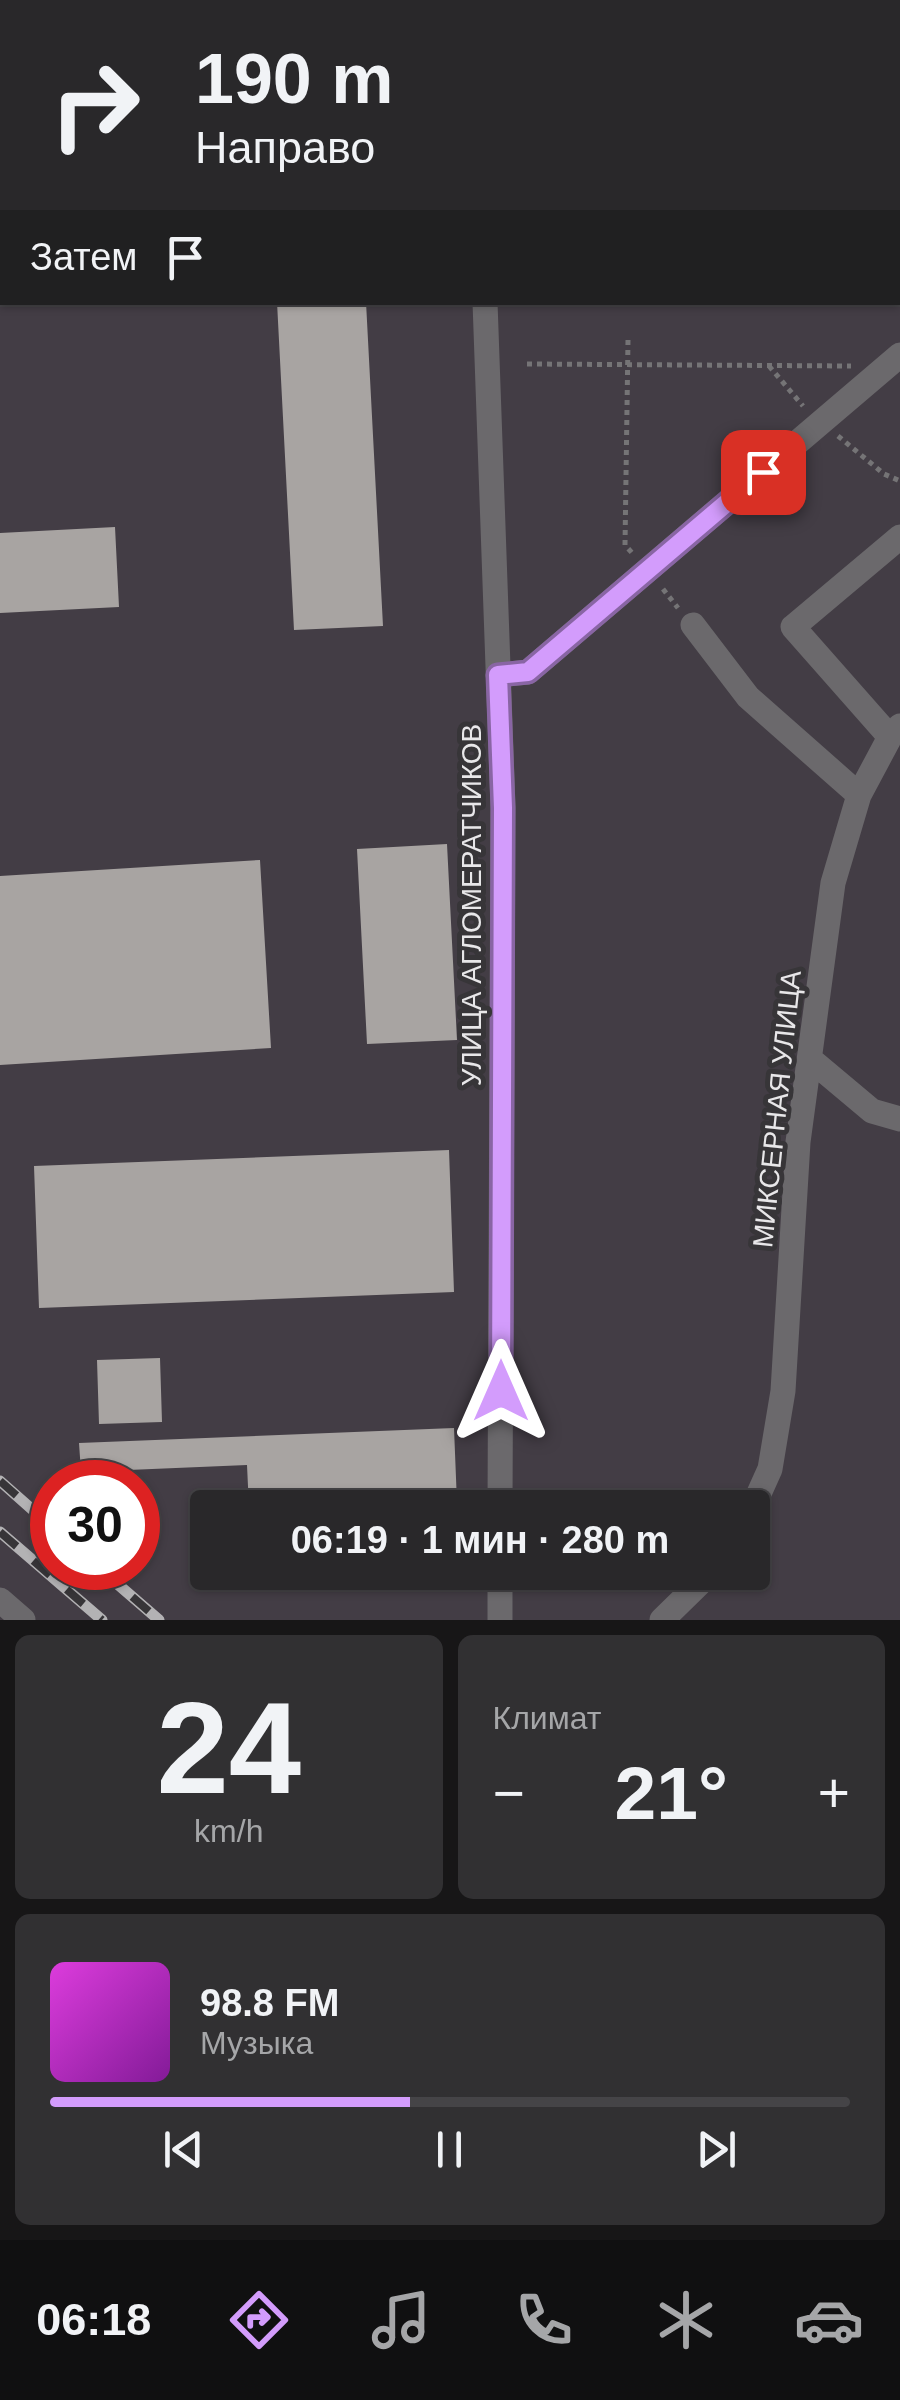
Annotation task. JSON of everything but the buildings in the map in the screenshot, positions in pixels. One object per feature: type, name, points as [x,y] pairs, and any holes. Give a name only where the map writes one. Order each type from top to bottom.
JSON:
[{"type":"street","name":"УЛИЦА АГЛОМЕРАТЧИКОВ","points":[[484,305],[503,808],[500,1490]]},
{"type":"street","points":[[498,675],[528,672],[900,355]]},
{"type":"street","points":[[895,732],[793,627],[900,537]]},
{"type":"street","points":[[693,625],[748,698],[859,795]]},
{"type":"street","name":"МИКСЕРНАЯ УЛИЦА","points":[[761,1490],[770,1469],[783,1391],[798,1142],[833,883],[859,795],[895,732]]},
{"type":"street","points":[[810,1059],[872,1111],[900,1119]]},
{"type":"street","points":[[500,1590],[500,1620]]},
{"type":"street","points":[[662,1620],[693,1590]]},
{"type":"path","points":[[628,340],[625,545],[693,625]]},
{"type":"path","points":[[527,364],[864,366]]},
{"type":"shaded area","points":[[0,305],[900,305],[900,1620],[0,1620]]},
{"type":"railway","points":[[0,1481],[30,1508]]},
{"type":"railway","points":[[0,1532],[102,1620]]},
{"type":"railway","points":[[124,1590],[159,1620]]},
{"type":"route","points":[[501,1391],[503,808],[498,675],[528,672],[763,472]]}]
